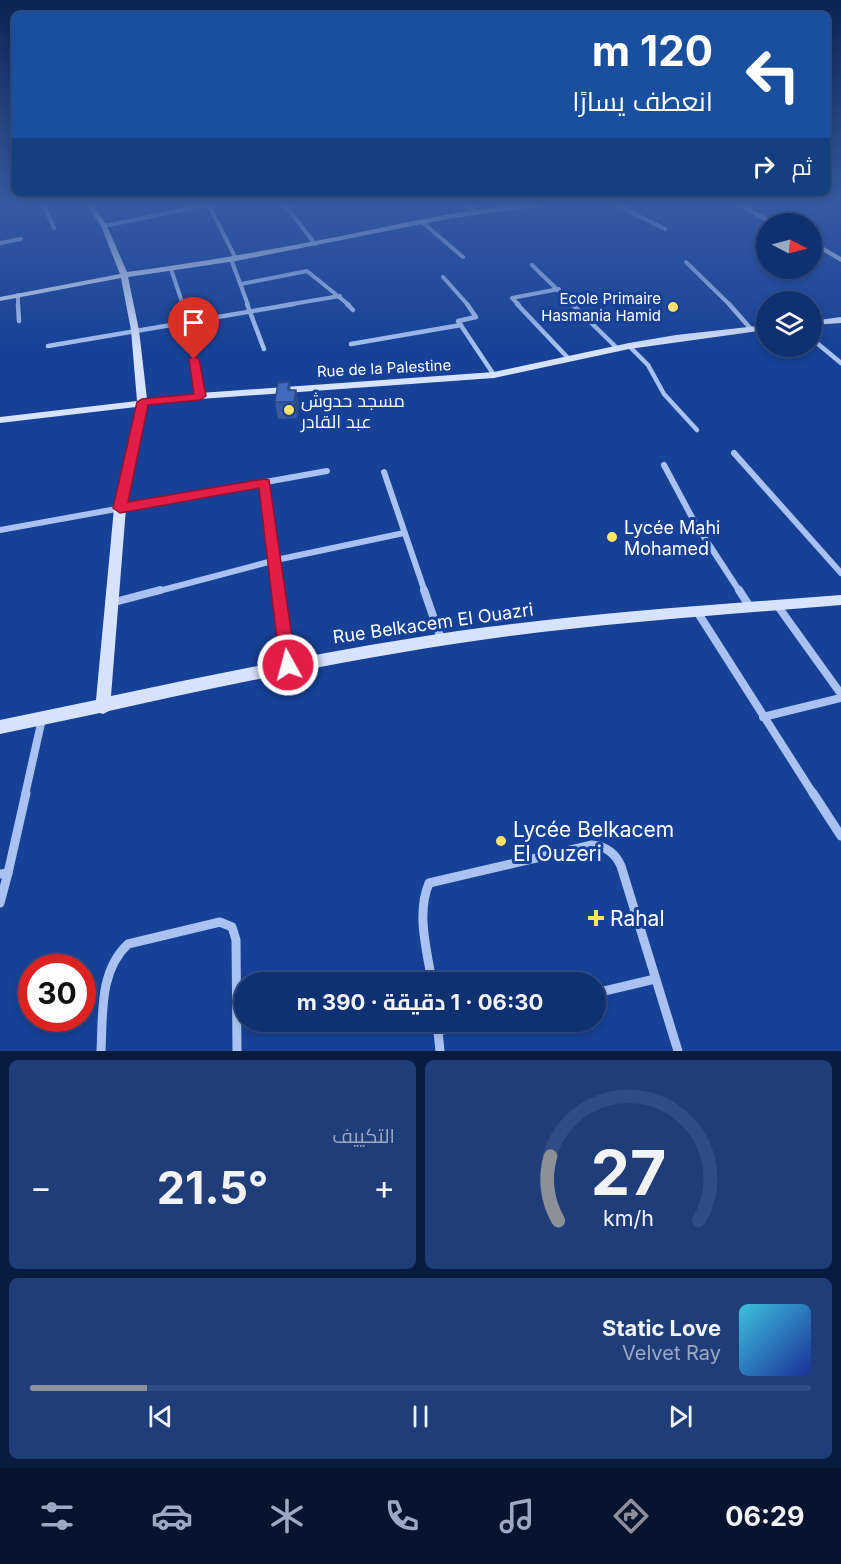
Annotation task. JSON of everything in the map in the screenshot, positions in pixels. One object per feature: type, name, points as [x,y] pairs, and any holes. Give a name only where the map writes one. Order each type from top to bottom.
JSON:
[{"type":"street","points":[[103,707],[120,508],[142,402],[135,330],[124,275],[115,254]]},
{"type":"street","points":[[232,254],[264,349]]},
{"type":"street","points":[[0,299],[124,275],[259,254]]},
{"type":"street","points":[[460,254],[463,257]]},
{"type":"street","points":[[686,262],[751,328]]},
{"type":"street","points":[[532,265],[618,349]]},
{"type":"street","points":[[171,268],[188,322],[200,396]]},
{"type":"street","points":[[241,284],[307,271],[340,296],[353,310]]},
{"type":"street","points":[[443,277],[465,300],[476,317],[458,321],[494,375]]},
{"type":"street","points":[[559,289],[512,298],[569,359]]},
{"type":"street","points":[[18,295],[19,321]]},
{"type":"street","points":[[48,346],[340,296]]},
{"type":"street","points":[[822,322],[841,320]]},
{"type":"street","points":[[351,344],[460,325]]},
{"type":"street","name":"Rue de la Palestine","points":[[0,420],[200,396],[494,375],[629,346],[756,328]]},
{"type":"street","points":[[629,346],[648,365],[663,394],[697,430]]},
{"type":"street","points":[[822,347],[841,363]]},
{"type":"street","points":[[734,453],[841,573]]},
{"type":"street","points":[[664,465],[694,524],[750,607]]},
{"type":"street","points":[[0,530],[327,471]]},
{"type":"street","points":[[384,472],[441,639]]},
{"type":"street","points":[[264,483],[276,560],[288,665]]},
{"type":"street","points":[[111,603],[276,560],[404,533]]},
{"type":"street","name":"Rue Belkacem El Ouazri","points":[[0,727],[103,707],[288,665],[441,639],[607,620],[841,600]]},
{"type":"street","points":[[763,717],[841,696],[777,605]]},
{"type":"street","points":[[698,614],[841,836]]},
{"type":"street","points":[[0,903],[4,874],[42,718]]},
{"type":"street","points":[[431,972],[422,906],[425,889],[429,883],[592,845],[610,849],[617,857],[678,1051]]},
{"type":"street","points":[[101,1051],[108,974],[115,956],[122,948],[128,944],[220,922],[232,927],[236,940],[237,1051]]},
{"type":"street","points":[[606,991],[655,979]]},
{"type":"street","points":[[438,1032],[440,1051]]},
{"type":"building","points":[[289,382],[288,390],[296,390],[294,402],[275,402],[278,383]]},
{"type":"place","name":"Ecole Primaire Hasmania Hamid","points":[[673,307]]},
{"type":"place","name":"مسجد حدوش عبد القادر","points":[[289,410]]},
{"type":"place","name":"Lycée Mahi Mohamed","points":[[612,537]]},
{"type":"place","name":"Lycée Belkacem El Ouzeri","points":[[501,841]]},
{"type":"place","name":"Rahal","points":[[596,918]]},
{"type":"route","points":[[194,359],[200,396],[142,402],[120,508],[264,483],[276,560],[288,665]]}]
